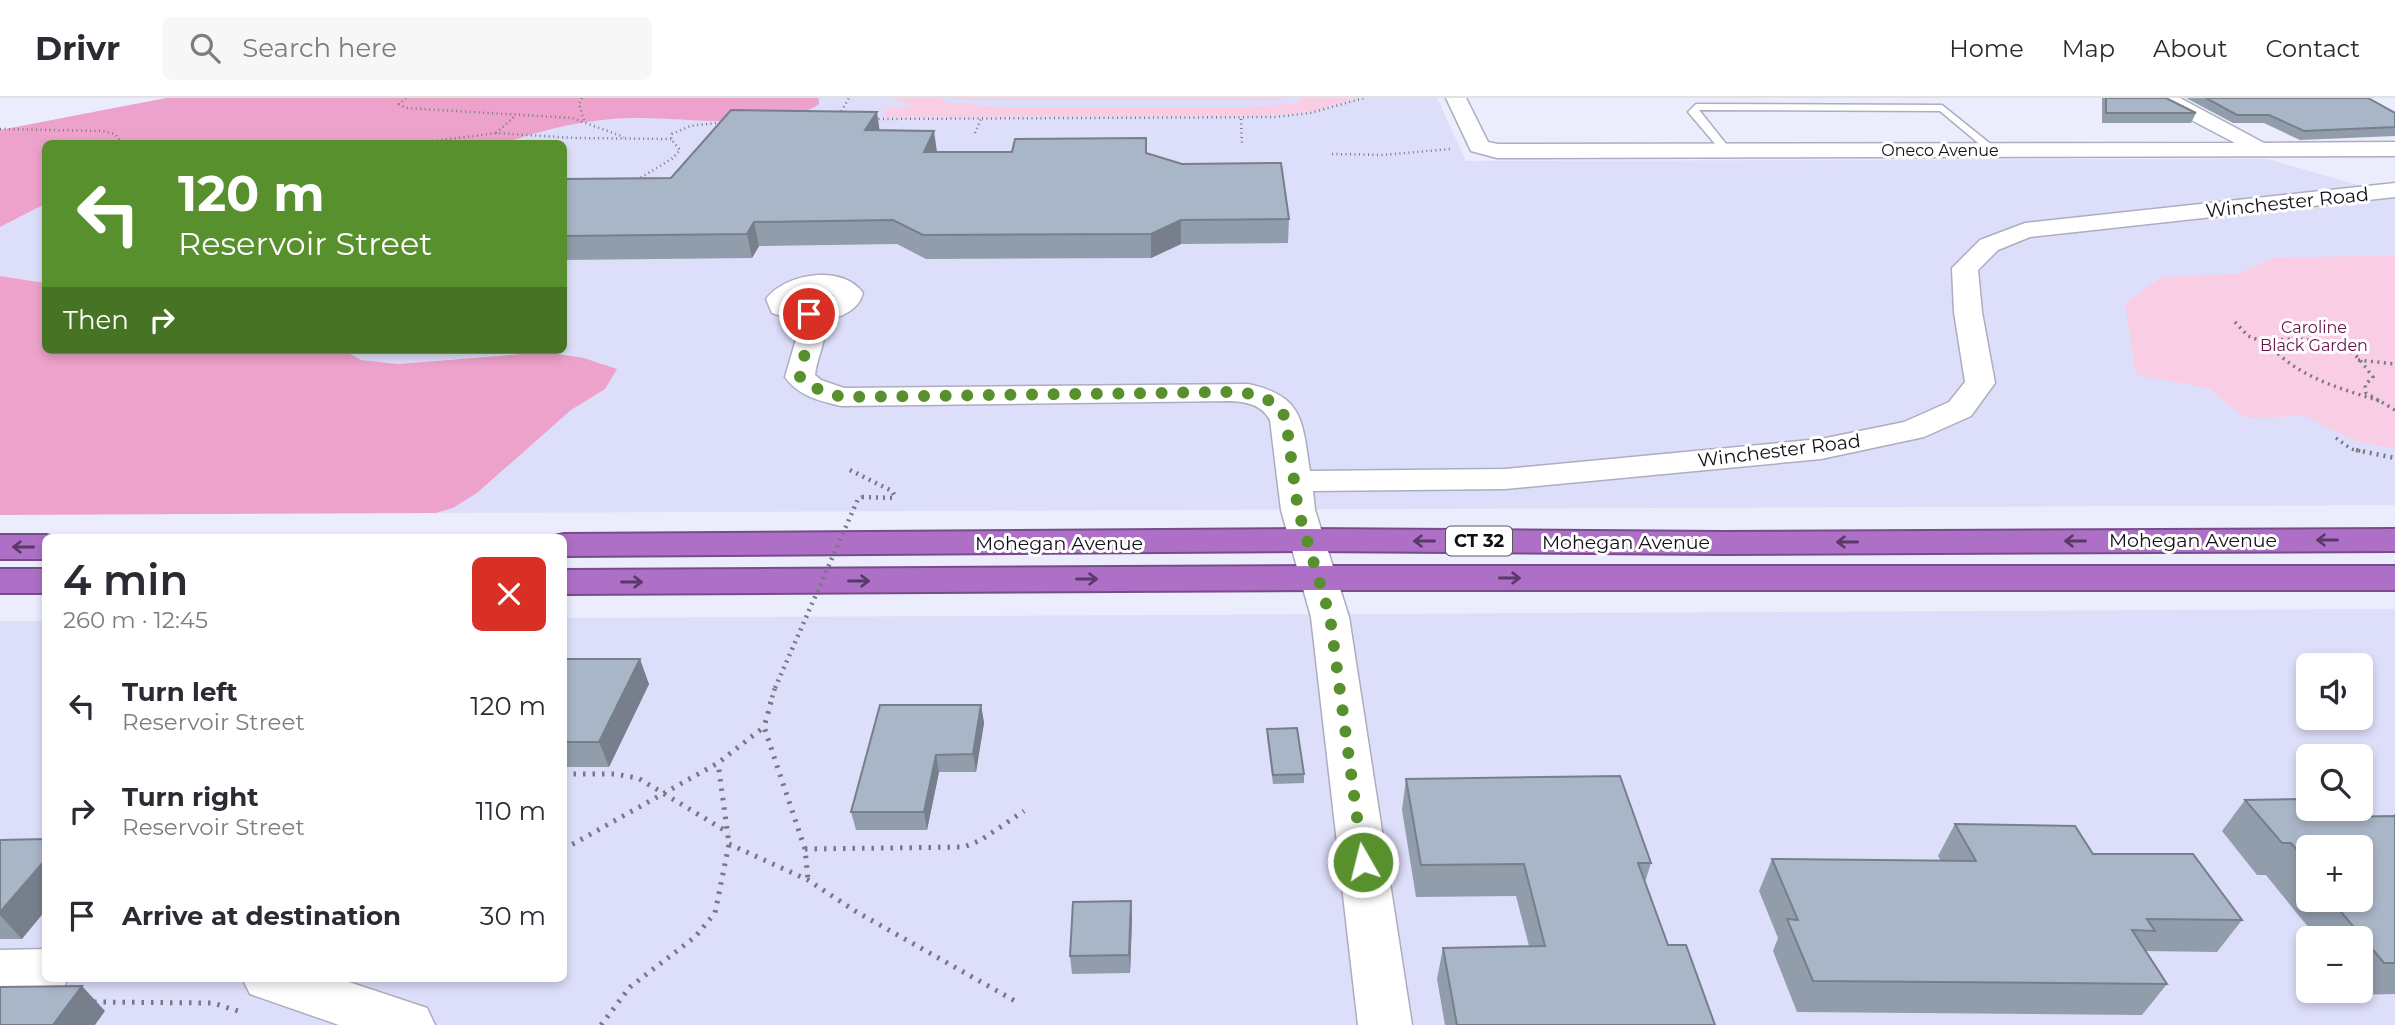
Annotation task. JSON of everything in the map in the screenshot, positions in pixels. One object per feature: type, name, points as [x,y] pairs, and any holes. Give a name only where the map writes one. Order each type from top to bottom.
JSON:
[{"type":"highway","name":"Mohegan Avenue","points":[[567,545],[1307,540],[1723,543],[2395,540]]},
{"type":"highway","points":[[0,547],[42,547]]},
{"type":"highway","name":"Mohegan Avenue","points":[[567,582],[1320,578],[2395,578]]},
{"type":"highway","points":[[0,581],[42,581]]},
{"type":"street","points":[[1456,98],[1482,148]]},
{"type":"street","points":[[2164,98],[2265,149],[2395,189]]},
{"type":"street","name":"Oneco Avenue","points":[[1482,148],[2395,149]]},
{"type":"street","name":"Winchester Road","points":[[1294,481],[1505,479],[1594,473],[1821,449],[1913,430],[1960,409],[1980,383],[1968,312],[1965,268],[1989,245],[2025,230],[2395,189]]},
{"type":"street","points":[[809,314],[812,332],[800,377],[810,386],[830,395],[854,398],[1231,392],[1252,394],[1274,403],[1283,412],[1298,510],[1330,617],[1385,1025]]},
{"type":"street","points":[[0,972],[42,971]]},
{"type":"street","points":[[257,996],[408,1025]]},
{"type":"lane","points":[[1726,150],[1693,112],[1696,107],[1942,108],[1993,150]]},
{"type":"path","points":[[406,98],[399,104],[406,107],[584,120],[625,137]]},
{"type":"path","points":[[582,98],[579,104],[584,120]]},
{"type":"path","points":[[849,98],[837,119],[850,119]]},
{"type":"path","points":[[863,119],[1241,119],[1310,113],[1342,107],[1364,98]]},
{"type":"path","points":[[496,133],[516,115]]},
{"type":"path","points":[[975,134],[981,119]]},
{"type":"path","points":[[1241,119],[1242,146]]},
{"type":"path","points":[[671,139],[672,134],[690,126],[727,122]]},
{"type":"path","points":[[0,129],[103,131],[117,135],[120,140]]},
{"type":"path","points":[[441,140],[496,133],[575,138],[671,139],[680,150],[673,158],[636,180]]},
{"type":"path","points":[[1332,154],[1383,155],[1482,148]]},
{"type":"path","points":[[2235,322],[2248,336],[2267,343],[2308,377],[2379,401]]},
{"type":"path","points":[[2267,343],[2282,338],[2301,340],[2350,352],[2373,377],[2365,385],[2366,393],[2395,410]]},
{"type":"path","points":[[2358,360],[2395,364]]},
{"type":"path","points":[[2336,438],[2351,449],[2395,458]]},
{"type":"path","points":[[808,880],[806,849],[764,727],[775,688],[858,499],[896,498],[892,491],[850,470]]},
{"type":"path","points":[[567,847],[719,762],[764,727]]},
{"type":"path","points":[[601,1025],[630,987],[707,926],[715,913],[729,844],[719,762]]},
{"type":"path","points":[[567,774],[623,775],[650,784],[729,834]]},
{"type":"path","points":[[806,849],[964,848],[981,840],[1024,811]]},
{"type":"path","points":[[729,844],[808,880],[855,911],[1015,1001]]},
{"type":"path","points":[[90,1003],[213,1003],[257,996]]},
{"type":"shaded area","points":[[166,98],[819,100],[819,104],[802,113],[780,118],[729,121],[633,118],[600,120],[552,129],[515,140],[42,140],[42,206],[0,227],[0,130]]},
{"type":"shaded area","points":[[818,98],[1437,98],[1466,161],[2268,159],[2395,196],[2395,505],[436,513],[453,508],[477,493],[571,410],[605,389],[602,363],[564,354],[567,354],[567,140],[515,140],[551,128],[582,122],[633,118],[743,121]]},
{"type":"shaded area","points":[[42,206],[42,283],[0,276],[0,227]]},
{"type":"shaded area","points":[[0,276],[42,283],[42,354],[350,354],[361,360],[398,364],[521,354],[559,354],[584,358],[617,369],[605,389],[571,410],[477,493],[453,508],[436,513],[0,515]]},
{"type":"shaded area","points":[[350,354],[510,354],[398,364],[361,360]]},
{"type":"shaded area","points":[[2395,609],[2395,1025],[0,1025],[0,621],[42,621],[42,982],[567,982],[567,618]]},
{"type":"green space","points":[[892,98],[944,98],[943,102],[1000,107],[1246,107],[1300,103],[1299,98],[1356,98],[1314,111],[1271,116],[883,117],[887,108],[914,107]]},
{"type":"green space","points":[[1284,98],[1284,100],[955,100]]},
{"type":"green space","name":"Caroline Black Garden","points":[[2395,255],[2395,449],[2359,442],[2304,416],[2246,418],[2208,388],[2136,375],[2125,303],[2162,277],[2238,274],[2273,258]]},
{"type":"building","points":[[2106,98],[2166,98],[2196,113],[2106,113]]},
{"type":"building","points":[[2206,98],[2368,98],[2395,113],[2395,127],[2304,131],[2269,115],[2237,115]]},
{"type":"building","points":[[731,110],[877,112],[865,130],[934,131],[924,152],[1012,152],[1015,139],[1146,138],[1146,153],[1182,164],[1281,163],[1289,219],[1181,220],[1151,234],[923,235],[893,220],[754,222],[747,234],[567,236],[567,179],[671,178]]},
{"type":"building","points":[[567,659],[640,659],[599,742],[567,742]]},
{"type":"building","points":[[880,705],[981,705],[973,754],[936,755],[924,812],[851,812]]},
{"type":"building","points":[[1297,728],[1304,774],[1273,775],[1267,729]]},
{"type":"building","points":[[1620,776],[1651,863],[1638,863],[1668,945],[1686,945],[1715,1025],[1457,1025],[1443,948],[1545,946],[1524,864],[1421,865],[1406,779]]},
{"type":"building","points":[[2296,799],[2296,821],[2373,821],[2373,816],[2395,816],[2395,963],[2384,963],[2373,950],[2373,926],[2353,926],[2341,912],[2373,912],[2373,835],[2296,835],[2296,849],[2291,843],[2282,843],[2245,800]]},
{"type":"building","points":[[1955,824],[2075,826],[2093,854],[2193,854],[2242,920],[2147,919],[2155,931],[2132,930],[2167,984],[1813,981],[1787,919],[1798,920],[1772,859],[1976,861]]},
{"type":"building","points":[[42,839],[42,864],[0,912],[0,840]]},
{"type":"building","points":[[1131,901],[1129,955],[1070,956],[1073,902]]},
{"type":"building","points":[[82,986],[53,1025],[0,1025],[0,987]]},
{"type":"route","points":[[809,314],[812,332],[800,377],[810,386],[830,395],[880,398],[1231,392],[1257,395],[1278,406],[1286,420],[1298,510],[1330,617],[1363,862]]}]
